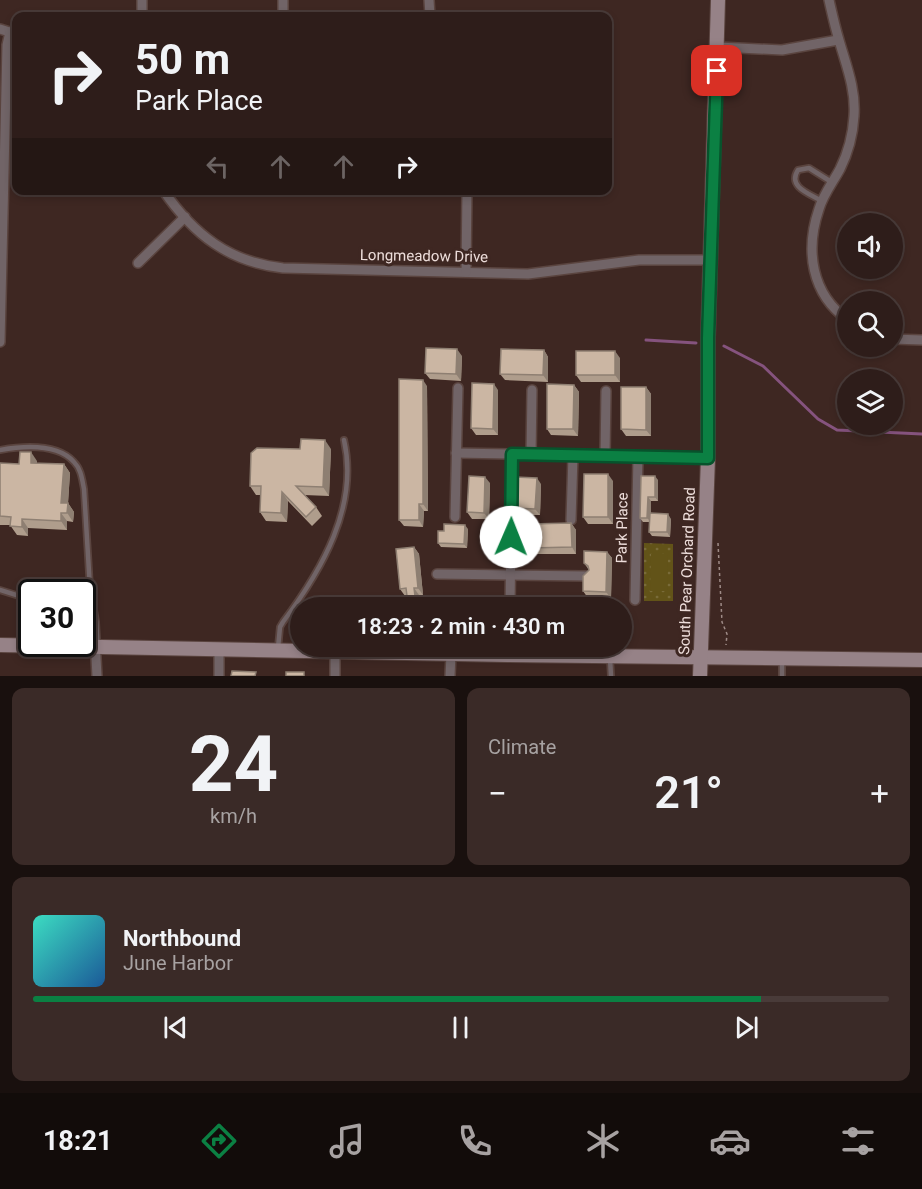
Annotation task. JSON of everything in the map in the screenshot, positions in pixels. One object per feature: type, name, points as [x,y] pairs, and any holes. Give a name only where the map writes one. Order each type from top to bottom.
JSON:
[{"type":"main road","name":"South Pear Orchard Road","points":[[700,676],[708,458],[708,338],[718,0]]},
{"type":"main road","points":[[0,645],[18,645]]},
{"type":"main road","points":[[96,647],[290,650]]},
{"type":"main road","points":[[632,656],[922,660]]},
{"type":"street","points":[[829,0],[838,40],[852,84],[854,116],[850,141],[841,167],[822,202],[812,237],[812,267],[821,291],[837,313]]},
{"type":"street","points":[[0,342],[9,32]]},
{"type":"street","points":[[718,47],[782,50],[838,40]]},
{"type":"street","name":"Longmeadow Drive","points":[[167,195],[185,217],[224,251],[261,266],[528,274],[639,260],[711,260]]},
{"type":"street","points":[[466,272],[467,195]]},
{"type":"street","points":[[138,263],[185,217]]},
{"type":"street","points":[[903,339],[922,340]]},
{"type":"street","points":[[455,517],[458,388]]},
{"type":"street","points":[[531,454],[532,390]]},
{"type":"street","points":[[605,456],[606,391]]},
{"type":"street","points":[[456,453],[708,458]]},
{"type":"street","points":[[511,597],[512,454]]},
{"type":"street","points":[[571,520],[573,455]]},
{"type":"street","name":"Park Place","points":[[635,600],[638,457]]},
{"type":"street","points":[[438,574],[587,576]]},
{"type":"street","points":[[219,649],[219,676]]},
{"type":"street","points":[[96,657],[97,676]]},
{"type":"street","points":[[335,657],[335,676]]},
{"type":"street","points":[[450,676],[451,657]]},
{"type":"lane","points":[[822,202],[797,187],[794,180],[795,175],[798,170],[809,168],[833,183]]},
{"type":"lane","points":[[278,650],[280,627],[324,558],[342,517],[348,456],[344,440]]},
{"type":"lane","points":[[0,450],[26,447],[48,450],[64,454],[75,462],[81,473],[84,489],[86,579]]},
{"type":"lane","points":[[0,590],[18,596]]},
{"type":"lane","points":[[610,657],[611,676]]},
{"type":"lane","points":[[782,658],[782,676]]},
{"type":"shaded area","points":[[644,543],[673,544],[673,601],[644,601]]},
{"type":"shaded area","points":[[651,554],[668,554],[667,591],[650,591]]},
{"type":"building","points":[[426,348],[457,349],[456,374],[425,373]]},
{"type":"building","points":[[501,349],[544,350],[543,375],[500,374]]},
{"type":"building","points":[[576,351],[615,351],[615,375],[576,375]]},
{"type":"building","points":[[399,379],[423,380],[423,504],[419,504],[419,520],[399,520]]},
{"type":"building","points":[[472,383],[494,384],[493,429],[471,428]]},
{"type":"building","points":[[547,384],[574,385],[573,429],[547,429]]},
{"type":"building","points":[[621,387],[646,387],[646,430],[621,429]]},
{"type":"building","points":[[301,439],[325,440],[323,487],[296,486],[316,507],[306,517],[282,492],[281,513],[260,512],[261,486],[250,486],[251,453],[257,448],[300,449]]},
{"type":"building","points":[[20,452],[31,452],[31,463],[64,464],[61,503],[68,503],[67,513],[61,513],[61,521],[22,519],[22,527],[10,526],[11,517],[0,516],[0,463],[19,464]]},
{"type":"building","points":[[584,474],[608,474],[608,517],[583,517]]},
{"type":"building","points":[[469,476],[485,477],[484,513],[467,512]]},
{"type":"building","points":[[641,476],[655,476],[655,497],[648,497],[647,518],[640,518]]},
{"type":"building","points":[[515,477],[537,478],[535,509],[514,508]]},
{"type":"building","points":[[650,513],[668,514],[667,532],[649,532]]},
{"type":"building","points":[[571,523],[572,547],[530,548],[530,524]]},
{"type":"building","points":[[444,524],[465,525],[464,544],[438,543],[438,531],[444,531]]},
{"type":"building","points":[[414,547],[418,588],[414,588],[415,597],[407,597],[406,588],[400,589],[396,549]]},
{"type":"building","points":[[584,551],[607,552],[606,592],[583,591],[583,576],[589,570],[584,563]]},
{"type":"building","points":[[232,671],[256,672],[255,676],[231,676]]},
{"type":"building","points":[[286,672],[304,672],[304,676],[286,676]]},
{"type":"waterway","points":[[646,340],[696,343]]},
{"type":"waterway","points":[[724,346],[763,366],[818,419],[837,430],[922,434]]},
{"type":"route","points":[[511,537],[512,454],[708,458],[708,338],[717,71]]}]
